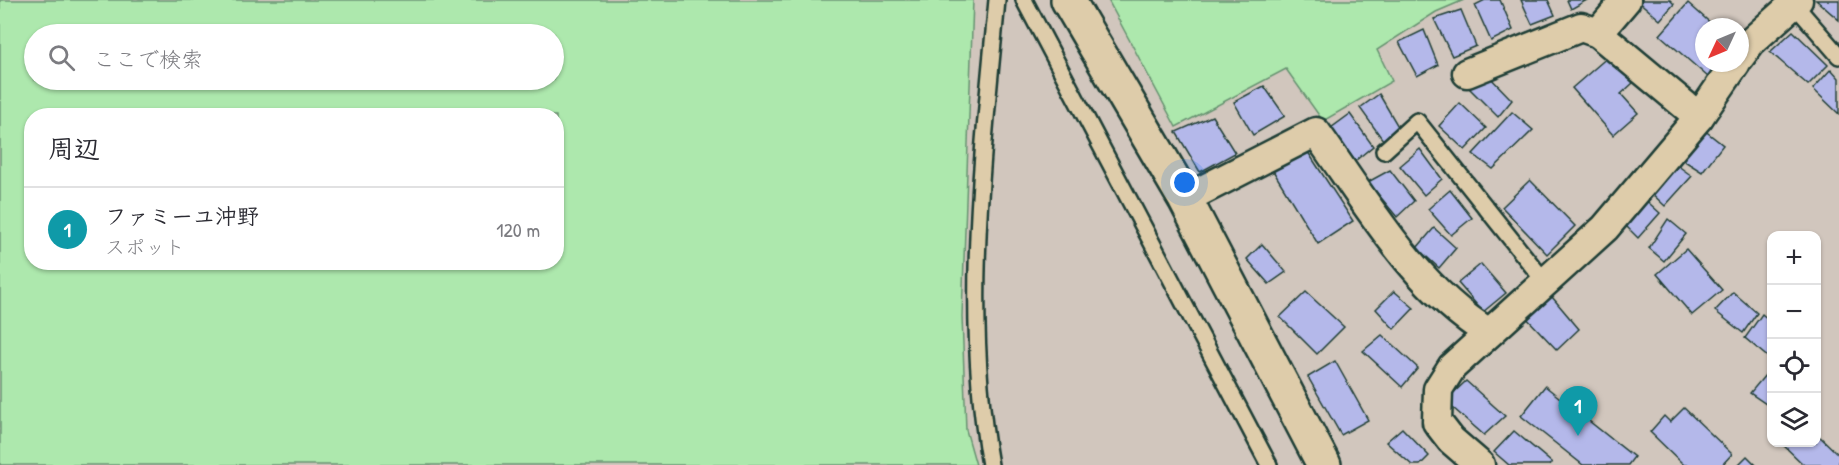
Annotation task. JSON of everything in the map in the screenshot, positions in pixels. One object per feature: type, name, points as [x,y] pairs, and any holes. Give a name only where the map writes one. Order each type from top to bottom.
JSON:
[{"type":"street","points":[[1068,0],[1185,199],[1324,465]]},
{"type":"street","points":[[1598,33],[1626,0]]},
{"type":"street","points":[[1749,45],[1796,2]]},
{"type":"street","points":[[1467,73],[1581,27],[1598,33],[1699,117]]},
{"type":"street","points":[[1480,465],[1451,440],[1437,422],[1438,389],[1452,367],[1605,228],[1699,117],[1730,72]]},
{"type":"street","points":[[1185,199],[1316,132],[1421,274],[1474,323],[1490,333]]},
{"type":"lane","points":[[990,465],[982,418],[977,324],[982,163],[997,0]]},
{"type":"lane","points":[[1024,0],[1269,465]]},
{"type":"lane","points":[[1796,2],[1839,56]]},
{"type":"lane","points":[[1384,151],[1417,121],[1545,282]]},
{"type":"green space","points":[[0,0],[973,0],[962,316],[966,430],[976,465],[0,465]]},
{"type":"green space","points":[[1108,0],[1464,0],[1436,12],[1377,50],[1392,81],[1323,121],[1286,69],[1176,127]]},
{"type":"building","points":[[1485,0],[1500,0],[1513,30],[1491,41],[1475,5]]},
{"type":"building","points":[[1521,0],[1548,0],[1555,15],[1532,24]]},
{"type":"building","points":[[1567,0],[1587,0],[1571,9]]},
{"type":"building","points":[[1637,0],[1670,0],[1674,4],[1660,20]]},
{"type":"building","points":[[1816,0],[1839,0],[1839,20]]},
{"type":"building","points":[[1688,3],[1705,18],[1695,18],[1695,66],[1660,35]]},
{"type":"building","points":[[1461,10],[1476,46],[1452,56],[1434,19]]},
{"type":"building","points":[[1424,30],[1438,65],[1417,76],[1399,42]]},
{"type":"building","points":[[1793,31],[1828,65],[1808,85],[1770,52]]},
{"type":"building","points":[[1609,56],[1633,83],[1621,94],[1638,113],[1613,135],[1572,88]]},
{"type":"building","points":[[1831,69],[1839,78],[1839,114],[1813,89]]},
{"type":"building","points":[[1485,72],[1512,100],[1498,117],[1469,88]]},
{"type":"building","points":[[1702,72],[1712,72],[1708,77]]},
{"type":"building","points":[[1264,86],[1285,116],[1253,135],[1234,102]]},
{"type":"building","points":[[1379,94],[1399,128],[1383,140],[1360,108]]},
{"type":"building","points":[[1460,103],[1486,128],[1465,150],[1439,126]]},
{"type":"building","points":[[1512,112],[1533,130],[1493,169],[1473,154]]},
{"type":"building","points":[[1350,114],[1373,146],[1355,161],[1331,128]]},
{"type":"building","points":[[1212,116],[1235,153],[1200,172],[1176,132]]},
{"type":"building","points":[[1699,126],[1723,145],[1702,172],[1675,155]]},
{"type":"building","points":[[1306,149],[1353,221],[1318,244],[1272,169]]},
{"type":"building","points":[[1420,149],[1442,179],[1424,195],[1400,166]]},
{"type":"building","points":[[1670,160],[1692,176],[1665,206],[1646,188]]},
{"type":"building","points":[[1390,170],[1414,201],[1397,217],[1368,182]]},
{"type":"building","points":[[1530,180],[1575,226],[1547,254],[1502,207]]},
{"type":"building","points":[[1450,190],[1472,218],[1451,235],[1428,209]]},
{"type":"building","points":[[1640,195],[1660,213],[1638,238],[1619,219]]},
{"type":"building","points":[[1668,219],[1686,234],[1664,261],[1649,248]]},
{"type":"building","points":[[1434,228],[1456,248],[1439,268],[1417,248]]},
{"type":"building","points":[[1262,244],[1286,272],[1269,284],[1247,259]]},
{"type":"building","points":[[1686,249],[1722,290],[1692,315],[1657,274]]},
{"type":"building","points":[[1481,264],[1506,293],[1483,312],[1458,283]]},
{"type":"building","points":[[1394,291],[1414,308],[1394,329],[1376,309]]},
{"type":"building","points":[[1547,291],[1579,329],[1557,350],[1522,313]]},
{"type":"building","points":[[1306,292],[1344,327],[1317,354],[1280,317]]},
{"type":"building","points":[[1733,292],[1757,313],[1743,333],[1715,311]]},
{"type":"building","points":[[1762,314],[1767,318],[1767,356],[1745,338]]},
{"type":"building","points":[[1382,335],[1418,368],[1402,387],[1363,351]]},
{"type":"building","points":[[1335,361],[1368,420],[1341,435],[1308,377]]},
{"type":"building","points":[[1766,374],[1767,375],[1767,405],[1750,393]]},
{"type":"building","points":[[1466,381],[1505,416],[1484,435],[1445,401]]},
{"type":"building","points":[[1545,386],[1634,457],[1628,465],[1583,465],[1521,416]]},
{"type":"building","points":[[1684,408],[1732,454],[1722,465],[1684,465],[1650,432],[1664,416],[1670,422]]},
{"type":"building","points":[[1402,428],[1429,456],[1420,465],[1412,465],[1386,442]]},
{"type":"building","points":[[1514,431],[1552,463],[1549,465],[1509,465],[1494,452]]},
{"type":"building","points":[[1821,438],[1839,455],[1839,465],[1804,465],[1785,447],[1821,447]]},
{"type":"building","points":[[1747,456],[1756,465],[1738,465]]},
{"type":"place","name":"ファミーユ沖野","points":[[1578,436]]}]
